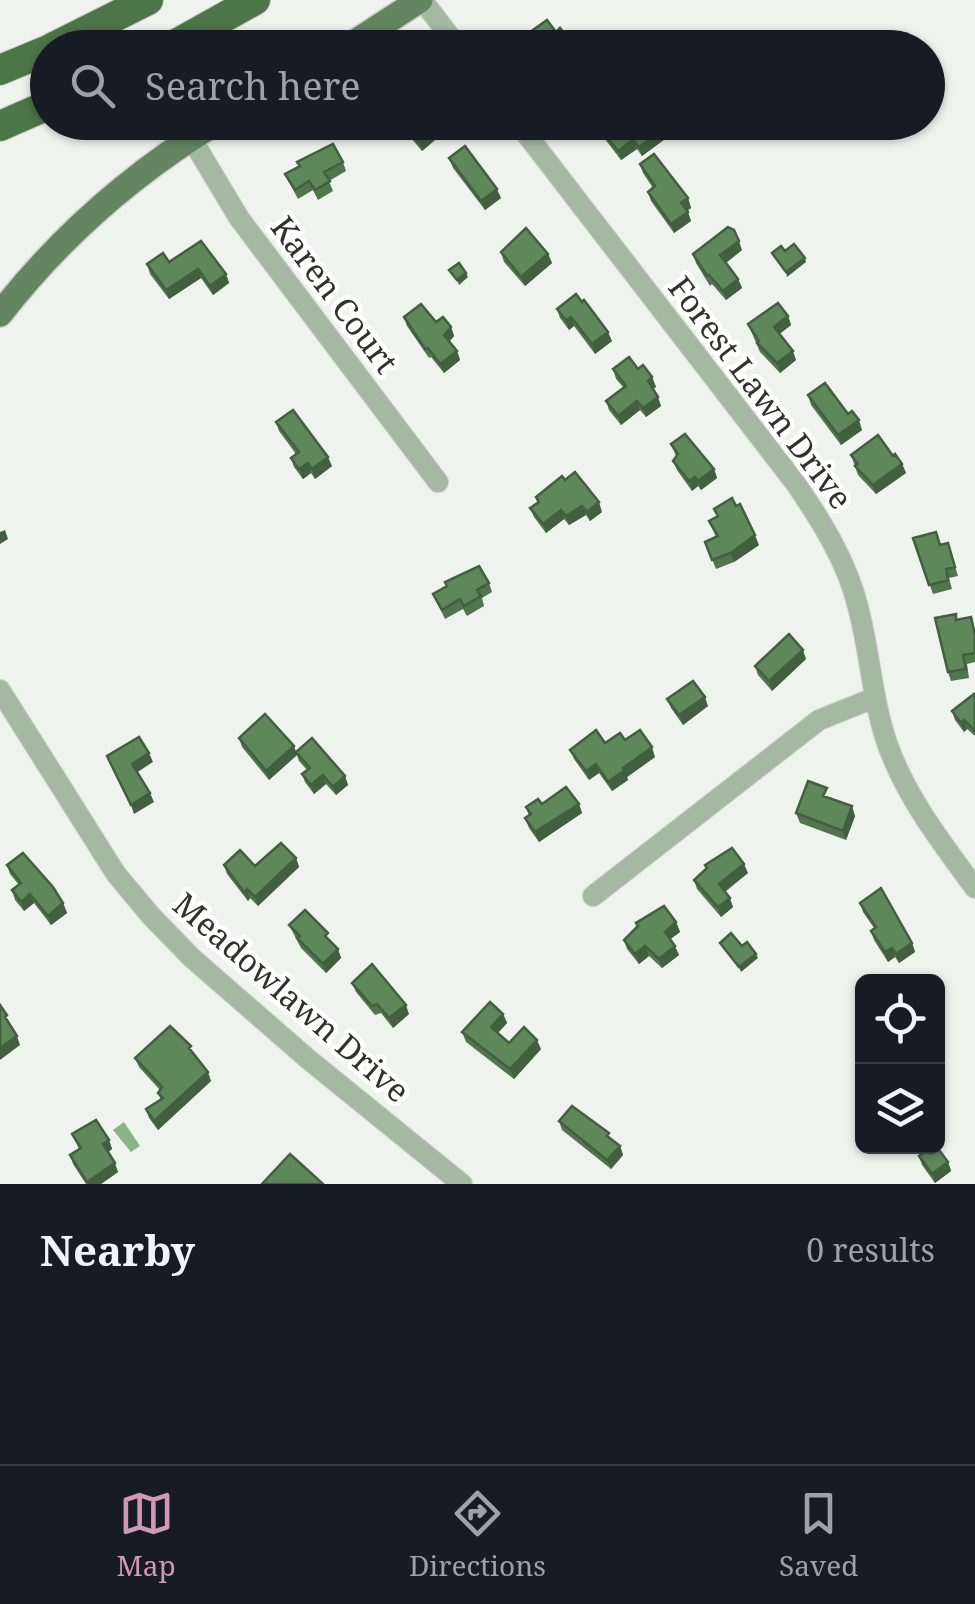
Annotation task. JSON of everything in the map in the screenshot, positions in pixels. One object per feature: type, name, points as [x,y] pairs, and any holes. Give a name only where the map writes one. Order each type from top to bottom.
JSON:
[{"type":"highway","points":[[88,30],[148,0]]},
{"type":"highway","points":[[201,30],[255,0]]},
{"type":"highway","points":[[0,70],[30,57]]},
{"type":"highway","points":[[0,126],[30,113]]},
{"type":"main road","points":[[374,30],[421,0]]},
{"type":"main road","points":[[0,314],[88,218],[188,140]]},
{"type":"street","points":[[421,0],[445,30]]},
{"type":"street","name":"Karen Court","points":[[192,140],[239,218],[438,482]]},
{"type":"street","name":"Forest Lawn Drive","points":[[531,140],[820,520],[854,592],[874,698],[891,752],[914,800],[975,888]]},
{"type":"street","name":"Meadowlawn Drive","points":[[0,690],[116,874],[152,917],[192,958],[308,1059],[462,1184]]},
{"type":"street","points":[[593,896],[819,720],[874,698]]},
{"type":"water","points":[[124,1122],[140,1146],[131,1152],[113,1130]]},
{"type":"building","points":[[547,20],[554,30],[533,30]]},
{"type":"building","points":[[610,140],[633,140],[618,151]]},
{"type":"building","points":[[333,144],[343,162],[324,172],[330,181],[315,190],[309,181],[295,190],[285,174],[300,166],[297,162]]},
{"type":"building","points":[[465,146],[497,189],[481,201],[449,158]]},
{"type":"building","points":[[654,154],[688,198],[681,203],[688,212],[671,224],[648,192],[655,186],[640,164]]},
{"type":"building","points":[[728,227],[739,241],[720,255],[738,279],[723,291],[693,254]]},
{"type":"building","points":[[526,228],[548,254],[521,277],[501,252]]},
{"type":"building","points":[[201,241],[226,274],[210,286],[198,269],[166,290],[147,264],[163,253],[169,262]]},
{"type":"building","points":[[794,244],[805,258],[786,272],[772,253],[781,246],[785,251]]},
{"type":"building","points":[[459,263],[466,273],[457,280],[449,270]]},
{"type":"building","points":[[576,294],[608,332],[592,344],[571,317],[566,320],[557,309]]},
{"type":"building","points":[[778,303],[788,316],[774,327],[793,351],[777,363],[757,343],[748,324]]},
{"type":"building","points":[[421,304],[436,322],[443,317],[451,327],[444,335],[457,351],[440,364],[404,317]]},
{"type":"building","points":[[629,357],[638,369],[643,365],[652,377],[648,381],[658,397],[643,408],[637,401],[618,416],[606,401],[626,386],[613,369]]},
{"type":"building","points":[[825,383],[848,414],[852,411],[859,420],[838,435],[808,395]]},
{"type":"building","points":[[293,410],[328,457],[312,469],[308,463],[299,469],[291,458],[299,452],[276,422]]},
{"type":"building","points":[[685,434],[714,469],[698,481],[695,477],[689,481],[673,461],[678,454],[671,444]]},
{"type":"building","points":[[878,435],[902,464],[873,485],[855,466],[858,464],[851,455]]},
{"type":"building","points":[[575,472],[599,502],[587,512],[582,506],[566,516],[561,510],[543,524],[530,508],[539,502],[536,497],[562,476],[565,480]]},
{"type":"building","points":[[732,498],[736,506],[740,504],[755,535],[731,553],[712,560],[705,542],[718,536],[709,521],[718,516],[714,509]]},
{"type":"building","points":[[936,532],[940,545],[948,543],[955,567],[946,569],[948,580],[929,585],[913,538]]},
{"type":"building","points":[[479,566],[489,583],[477,590],[481,596],[464,606],[460,599],[442,610],[433,594],[447,586],[445,582]]},
{"type":"building","points":[[956,614],[956,620],[971,617],[975,653],[963,655],[966,669],[948,672],[935,618]]},
{"type":"building","points":[[789,634],[803,650],[769,681],[755,666]]},
{"type":"building","points":[[693,681],[705,697],[679,715],[667,699]]},
{"type":"building","points":[[974,694],[975,731],[964,720],[961,723],[952,711]]},
{"type":"building","points":[[265,714],[294,746],[266,771],[239,738]]},
{"type":"building","points":[[596,730],[605,743],[620,733],[625,740],[640,730],[652,747],[608,782],[596,764],[586,771],[570,750]]},
{"type":"building","points":[[139,737],[149,753],[132,764],[150,793],[131,805],[107,756]]},
{"type":"building","points":[[312,738],[345,776],[333,787],[323,775],[311,785],[302,774],[310,768],[296,752]]},
{"type":"building","points":[[808,781],[827,788],[823,796],[852,806],[843,831],[796,813]]},
{"type":"building","points":[[566,787],[579,804],[535,832],[525,818],[531,814],[526,807],[538,799],[542,804]]},
{"type":"building","points":[[281,843],[296,858],[255,897],[247,889],[244,892],[224,865],[240,850],[255,866]]},
{"type":"building","points":[[732,848],[744,864],[719,884],[730,898],[718,907],[694,880],[707,868],[705,865]]},
{"type":"building","points":[[23,853],[63,903],[48,916],[30,894],[21,902],[12,890],[21,883],[7,865]]},
{"type":"building","points":[[881,888],[912,943],[896,954],[892,948],[885,952],[871,931],[876,927],[860,903]]},
{"type":"building","points":[[664,906],[676,922],[665,932],[675,946],[659,959],[645,946],[635,954],[624,940],[638,926],[636,923]]},
{"type":"building","points":[[305,910],[338,949],[323,964],[289,925]]},
{"type":"building","points":[[731,933],[742,946],[747,942],[756,954],[739,967],[720,943]]},
{"type":"building","points":[[372,964],[406,1005],[389,1018],[352,983]]},
{"type":"building","points":[[490,1002],[503,1014],[491,1027],[509,1043],[524,1027],[537,1040],[510,1069],[462,1032]]},
{"type":"building","points":[[0,1005],[17,1036],[0,1048]]},
{"type":"building","points":[[170,1026],[191,1046],[208,1072],[154,1121],[146,1109],[163,1098],[158,1093],[162,1087],[135,1058]]},
{"type":"building","points":[[572,1106],[620,1146],[607,1160],[559,1121]]},
{"type":"building","points":[[96,1120],[109,1140],[103,1144],[115,1163],[87,1182],[70,1155],[81,1148],[72,1134]]},
{"type":"building","points":[[290,1154],[323,1184],[262,1184]]},
{"type":"building","points":[[942,1154],[948,1162],[932,1174],[919,1156]]}]
